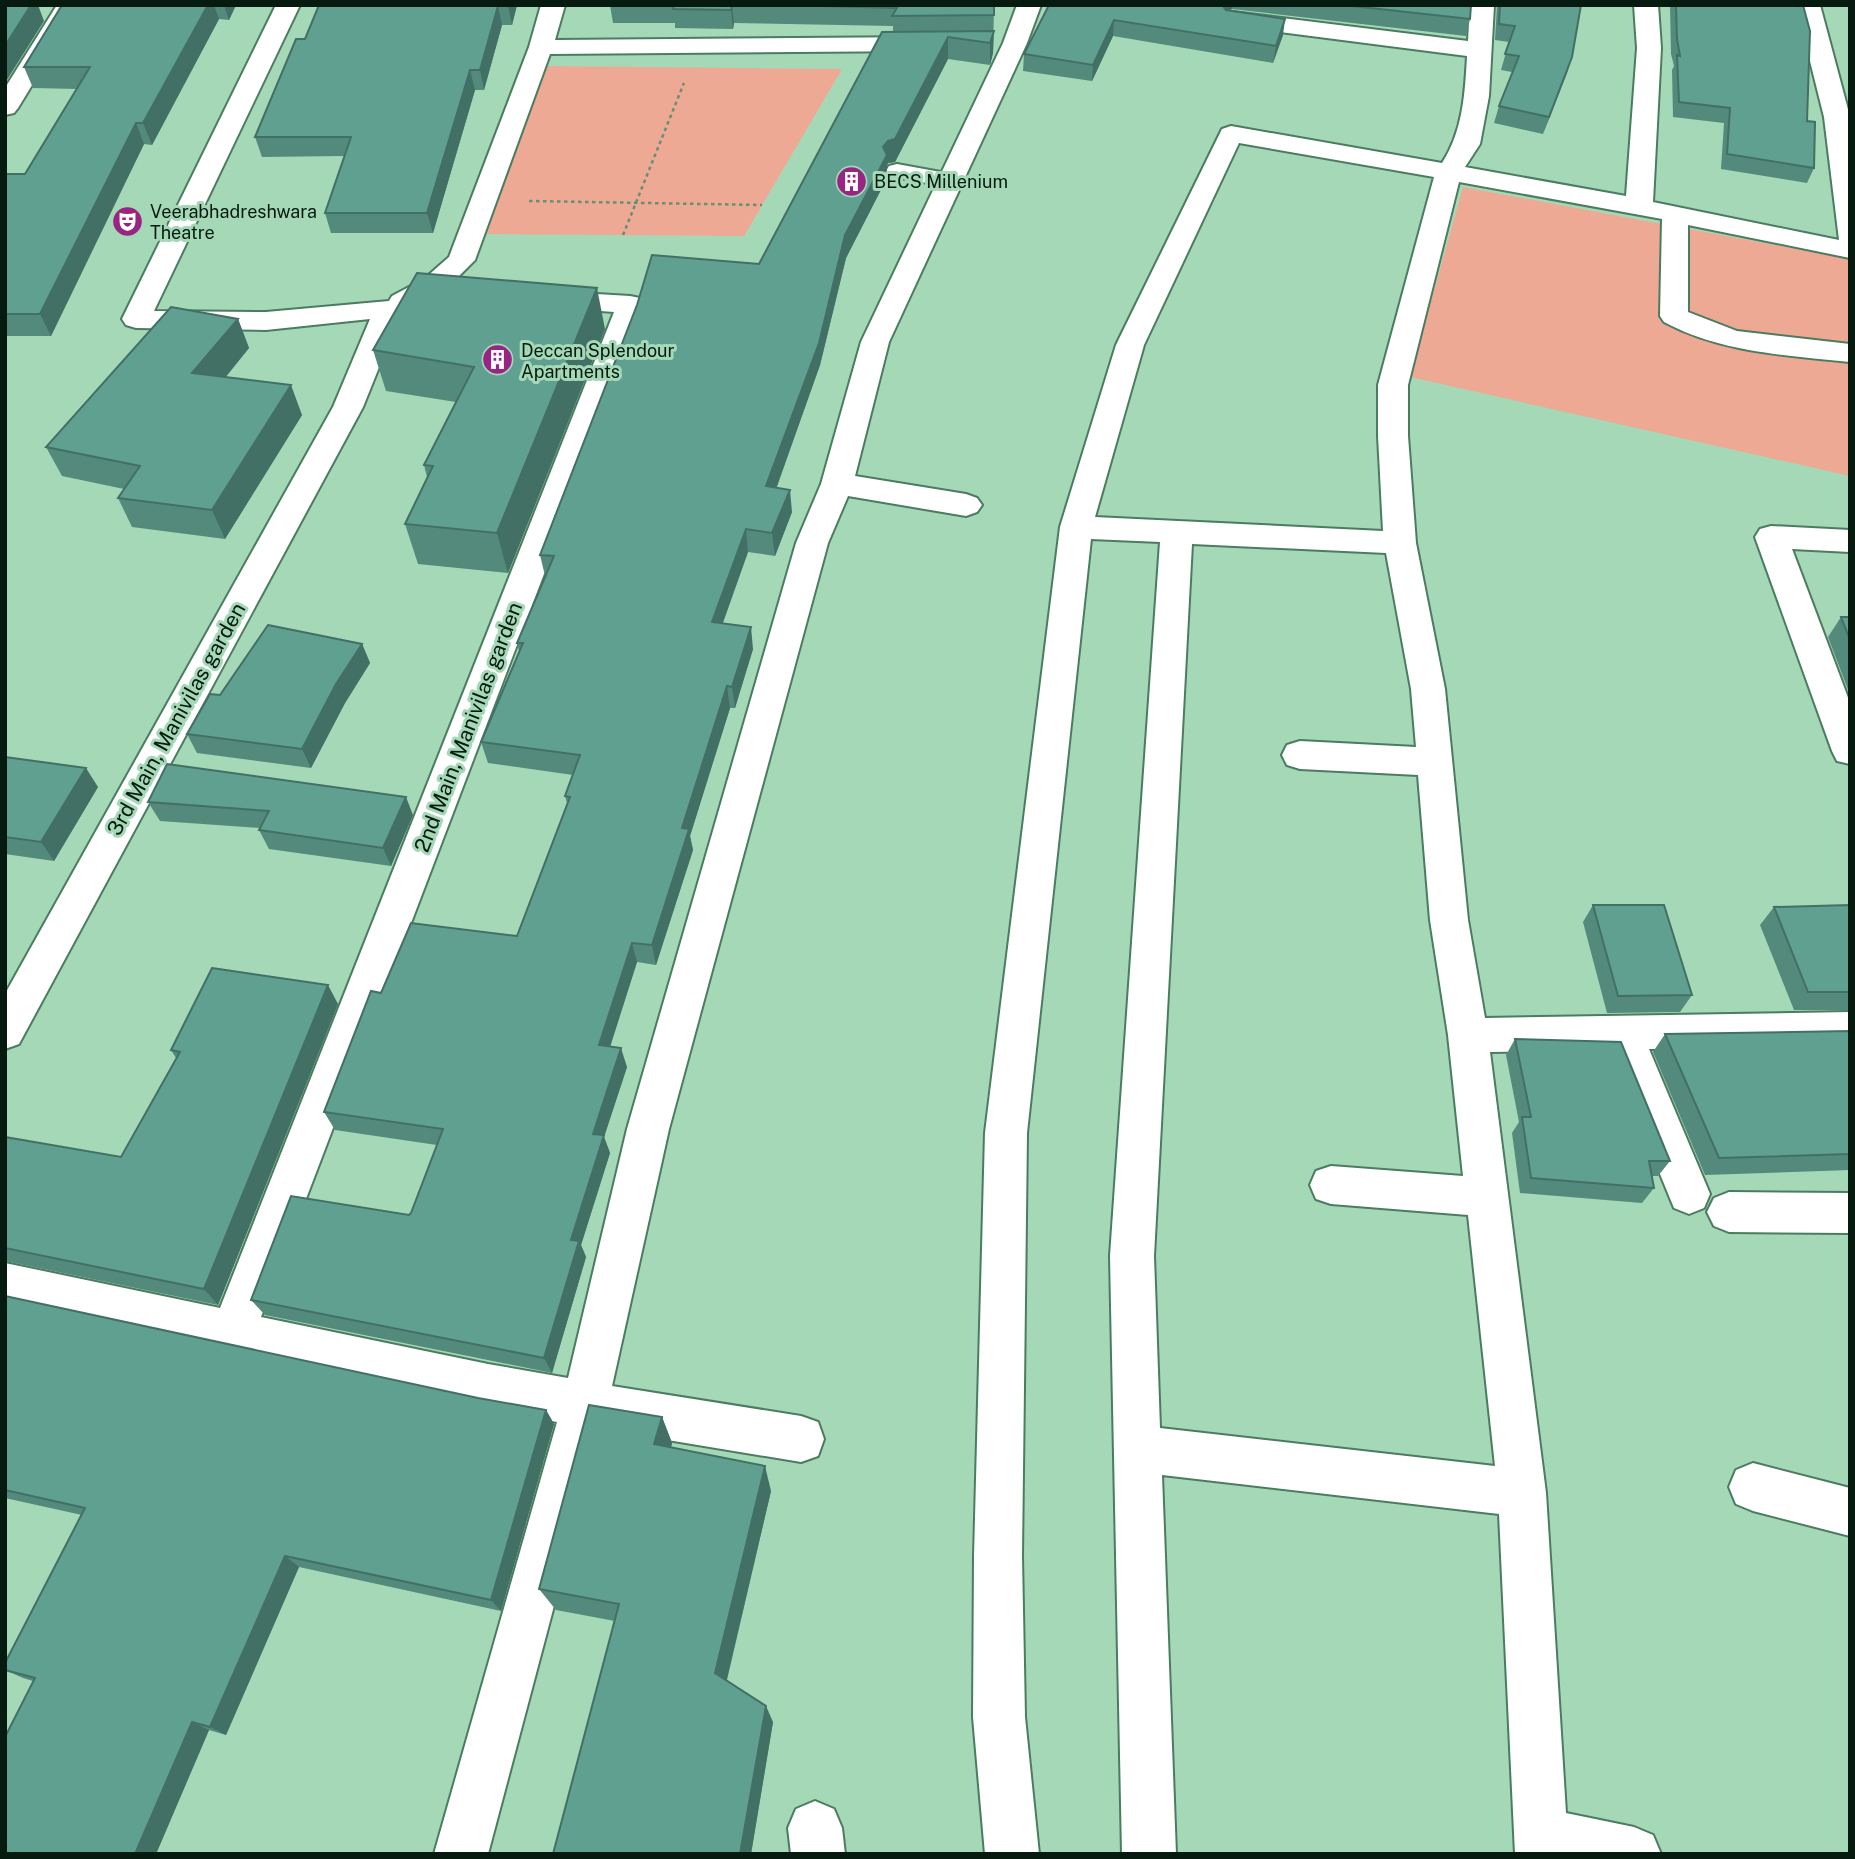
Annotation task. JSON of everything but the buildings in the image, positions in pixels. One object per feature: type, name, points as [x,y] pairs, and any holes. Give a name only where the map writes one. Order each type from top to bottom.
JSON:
[{"type":"street","points":[[288,5],[136,319],[266,321],[388,309],[434,285],[461,260],[541,47],[553,5]]},
{"type":"street","points":[[461,1854],[585,1404],[648,1129],[812,543],[837,484],[875,342],[949,180],[1001,43],[1029,5]]},
{"type":"street","points":[[1482,5],[1477,96],[1467,144],[1448,174],[1393,384],[1393,436],[1400,543],[1428,689],[1449,920],[1468,1035],[1522,1493],[1542,1844],[1634,1854]]},
{"type":"street","points":[[1639,207],[1649,48],[1646,5]]},
{"type":"street","points":[[1808,5],[1837,117],[1850,236]]},
{"type":"street","points":[[5,108],[58,9]]},
{"type":"street","points":[[1232,19],[1480,50]]},
{"type":"street","points":[[541,47],[959,44]]},
{"type":"street","points":[[1012,1854],[999,1717],[998,1583],[1006,1133],[1076,527],[1130,345],[1231,134],[1639,207],[1850,250]]},
{"type":"street","points":[[1675,214],[1674,316],[1699,331],[1721,338],[1850,353]]},
{"type":"street","points":[[434,285],[471,290]]},
{"type":"street","name":"2nd Main, Manivilas garden","points":[[233,1332],[425,800],[624,327],[630,304],[520,296]]},
{"type":"street","name":"3rd Main, Manivilas garden","points":[[5,1032],[348,407],[388,309]]},
{"type":"street","points":[[837,484],[967,505]]},
{"type":"street","points":[[1076,527],[1400,543]]},
{"type":"street","points":[[1149,1854],[1132,1256],[1177,533]]},
{"type":"street","points":[[1850,541],[1771,537],[1850,751]]},
{"type":"street","points":[[1300,755],[1434,762]]},
{"type":"street","points":[[152,763],[193,769]]},
{"type":"street","points":[[1468,1035],[1850,1029]]},
{"type":"street","points":[[1622,1032],[1689,1194]]},
{"type":"street","points":[[1331,1185],[1487,1198]]},
{"type":"street","points":[[1729,1212],[1850,1213]]},
{"type":"street","points":[[5,1284],[488,1387],[801,1439]]},
{"type":"street","points":[[1136,1449],[1522,1493]]},
{"type":"street","points":[[1753,1487],[1850,1512]]},
{"type":"lane","points":[[897,171],[949,180]]},
{"type":"path","points":[[623,234],[685,79]]},
{"type":"path","points":[[533,190],[529,202],[762,205]]},
{"type":"shaded area","points":[[542,66],[842,69],[744,236],[487,234]]},
{"type":"shaded area","points":[[1463,187],[1850,259],[1850,476],[1410,377]]},
{"type":"place","name":"BECS Millenium","points":[[851,181]]},
{"type":"place","name":"Veerabhadreshwara Theatre","points":[[127,221]]},
{"type":"place","name":"Deccan Splendour Apartments","points":[[498,360]]}]
